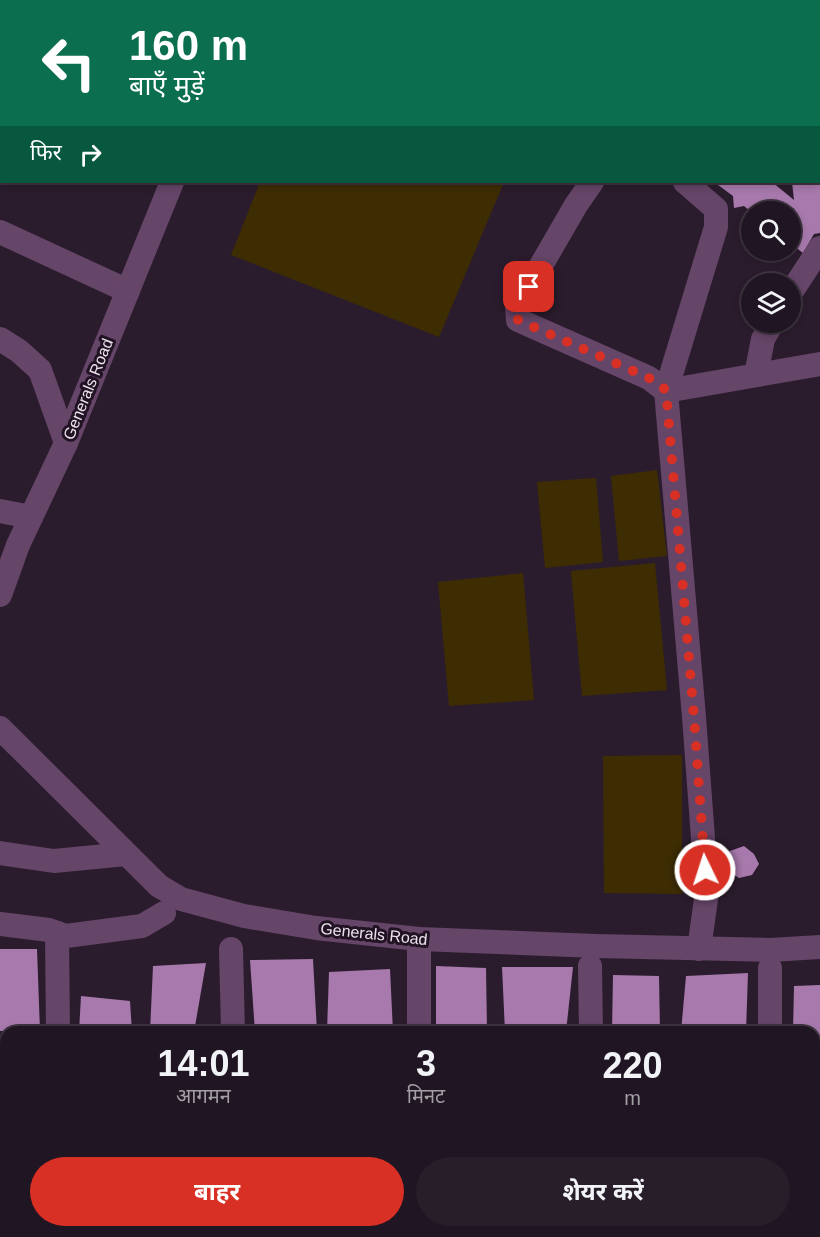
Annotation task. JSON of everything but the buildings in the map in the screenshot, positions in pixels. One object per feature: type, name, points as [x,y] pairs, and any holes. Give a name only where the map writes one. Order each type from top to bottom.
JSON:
[{"type":"street","name":"Generals Road","points":[[0,595],[18,545],[66,443],[172,183]]},
{"type":"street","points":[[591,183],[576,205],[517,307],[518,320],[649,378],[666,390],[820,364]]},
{"type":"street","points":[[685,183],[716,209],[716,227],[666,390],[707,892],[699,949]]},
{"type":"street","points":[[0,232],[128,291]]},
{"type":"street","points":[[801,277],[820,248]]},
{"type":"street","points":[[756,375],[763,339],[767,333]]},
{"type":"street","points":[[0,339],[19,351],[40,370],[66,443]]},
{"type":"street","points":[[0,511],[31,517]]},
{"type":"street","name":"Generals Road","points":[[0,728],[159,886],[181,899],[216,910],[316,928],[419,939],[699,949],[771,950],[820,947]]},
{"type":"street","points":[[0,853],[54,861],[126,854]]},
{"type":"street","points":[[0,924],[50,930],[66,936],[142,926],[164,913]]},
{"type":"street","points":[[57,933],[58,1026]]},
{"type":"street","points":[[419,939],[419,1026]]},
{"type":"street","points":[[231,949],[233,1026]]},
{"type":"street","points":[[590,966],[591,1026]]},
{"type":"street","points":[[770,968],[770,1026]]},
{"type":"shaded area","points":[[260,183],[504,183],[439,337],[231,255]]},
{"type":"shaded area","points":[[657,470],[667,556],[619,561],[611,476]]},
{"type":"shaded area","points":[[596,478],[603,562],[545,568],[537,482]]},
{"type":"shaded area","points":[[655,563],[667,690],[582,696],[571,571]]},
{"type":"shaded area","points":[[523,573],[534,700],[449,706],[438,582]]},
{"type":"shaded area","points":[[682,755],[682,894],[604,893],[603,756]]},
{"type":"route","points":[[529,287],[517,307],[518,320],[649,378],[666,390],[705,870]]}]
